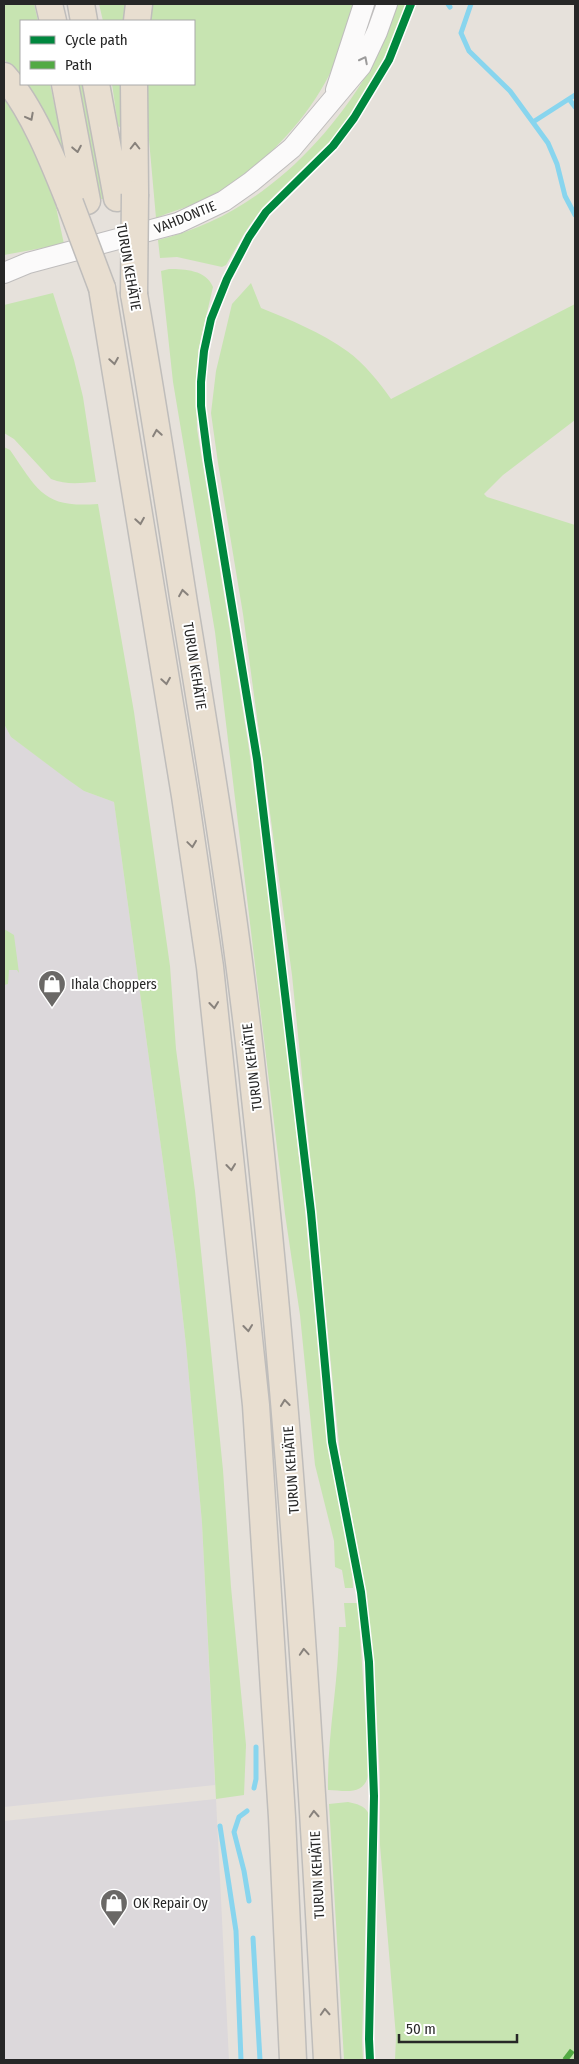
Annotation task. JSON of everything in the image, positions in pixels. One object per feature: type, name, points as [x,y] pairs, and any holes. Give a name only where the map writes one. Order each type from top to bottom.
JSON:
[{"type":"highway","points":[[49,4],[53,20]]},
{"type":"highway","points":[[81,4],[84,20]]},
{"type":"highway","points":[[137,20],[139,4]]},
{"type":"highway","points":[[4,76],[32,120],[57,170],[78,202]]},
{"type":"highway","points":[[65,85],[78,202],[104,300],[185,796],[214,996],[256,1405],[282,1818],[293,2060]]},
{"type":"highway","points":[[96,85],[126,196]]},
{"type":"highway","points":[[126,196],[134,85]]},
{"type":"highway","name":"TURUN KEHÄTIE","points":[[126,196],[135,301],[203,720],[239,965],[255,1097],[288,1435],[311,1762],[327,2060]]},
{"type":"street","name":"VAHDONTIE","points":[[334,98],[364,4]]},
{"type":"street","name":"VAHDONTIE","points":[[4,273],[28,263],[178,223],[224,201],[277,163],[303,136],[361,66],[377,32],[387,4]]},
{"type":"street","name":"VAHDONTIE","points":[[4,265],[28,263]]},
{"type":"shaded area","points":[[4,724],[11,737],[84,791],[114,802],[176,1257],[186,1345],[202,1523],[215,1785],[4,1807]]},
{"type":"shaded area","points":[[216,1799],[229,2060],[4,2060],[4,1821]]},
{"type":"green space","points":[[4,4],[34,4],[38,20],[20,20],[20,77],[4,59]]},
{"type":"green space","points":[[99,4],[133,4],[130,20],[103,20]]},
{"type":"green space","points":[[148,4],[355,4],[342,45],[330,74],[301,119],[283,139],[264,158],[222,190],[199,202],[156,218],[144,85],[195,85],[195,20],[146,20]]},
{"type":"green space","points":[[395,4],[408,4],[379,66],[354,111],[335,137],[274,196],[253,220],[226,265],[222,267],[177,257],[160,258],[158,240],[191,230],[222,216],[251,199],[279,178],[304,155],[348,103],[372,66]]},
{"type":"green space","points":[[26,85],[50,85],[63,146],[61,151]]},
{"type":"green space","points":[[78,85],[85,85],[109,199],[99,199]]},
{"type":"green space","points":[[112,85],[127,85],[125,130],[118,126]]},
{"type":"green space","points":[[4,87],[22,117],[53,193],[64,244],[4,255]]},
{"type":"green space","points":[[182,269],[200,274],[210,281],[213,287],[199,347],[196,376],[197,429],[248,742],[268,885],[305,1210],[325,1419],[331,1464],[352,1568],[353,1588],[345,1588],[342,1570],[335,1567],[334,1541],[315,1465],[300,1315],[285,1214],[215,632],[173,382],[161,271]]},
{"type":"green space","points":[[251,283],[261,308],[316,332],[347,351],[371,373],[391,399],[575,304],[575,420],[503,475],[484,494],[487,497],[575,525],[575,2060],[395,2060],[396,2037],[380,1845],[380,1778],[374,1668],[366,1592],[340,1454],[292,975],[243,614],[211,413],[216,371],[232,304]]},
{"type":"green space","points":[[53,293],[74,360],[83,397],[96,482],[68,483],[51,479],[14,439],[4,433],[4,305]]},
{"type":"green space","points":[[4,447],[10,450],[36,487],[54,500],[80,505],[98,504],[134,712],[170,966],[176,1049],[195,1191],[223,1470],[231,1587],[246,1745],[244,1795],[216,1799],[202,1523],[186,1345],[176,1257],[114,802],[84,791],[67,779],[11,737],[4,724]]},
{"type":"green space","points":[[4,929],[14,935],[19,973],[17,970],[9,970],[8,984],[4,985]]},
{"type":"green space","points":[[344,1603],[358,1603],[369,1769],[365,1784],[361,1788],[350,1791],[328,1790],[329,1749],[339,1627],[346,1627]]},
{"type":"green space","points":[[348,1802],[363,1807],[369,1814],[363,2060],[344,2060],[329,1804]]},
{"type":"waterway","points":[[471,4],[461,33],[469,51],[510,91],[548,143],[557,164],[565,196],[575,215]]},
{"type":"waterway","points":[[533,122],[575,95]]},
{"type":"waterway","points":[[569,99],[575,107]]},
{"type":"waterway","points":[[254,1788],[256,1779],[256,1747]]},
{"type":"waterway","points":[[247,1811],[239,1817],[234,1832],[249,1901]]},
{"type":"waterway","points":[[220,1826],[236,1931],[241,2060]]},
{"type":"waterway","points":[[253,1938],[260,2060]]},
{"type":"marked path","points":[[565,2060],[575,2047]]},
{"type":"cycle path","points":[[370,2060],[374,1796],[369,1662],[361,1592],[332,1442],[311,1212],[257,759],[208,460],[201,406],[201,382],[204,351],[211,319],[227,279],[249,237],[266,212],[333,146],[354,118],[389,60],[411,4]]},
{"type":"place","name":"Ihala Choppers","points":[[52,1008]]},
{"type":"place","name":"OK Repair Oy","points":[[114,1927]]}]
